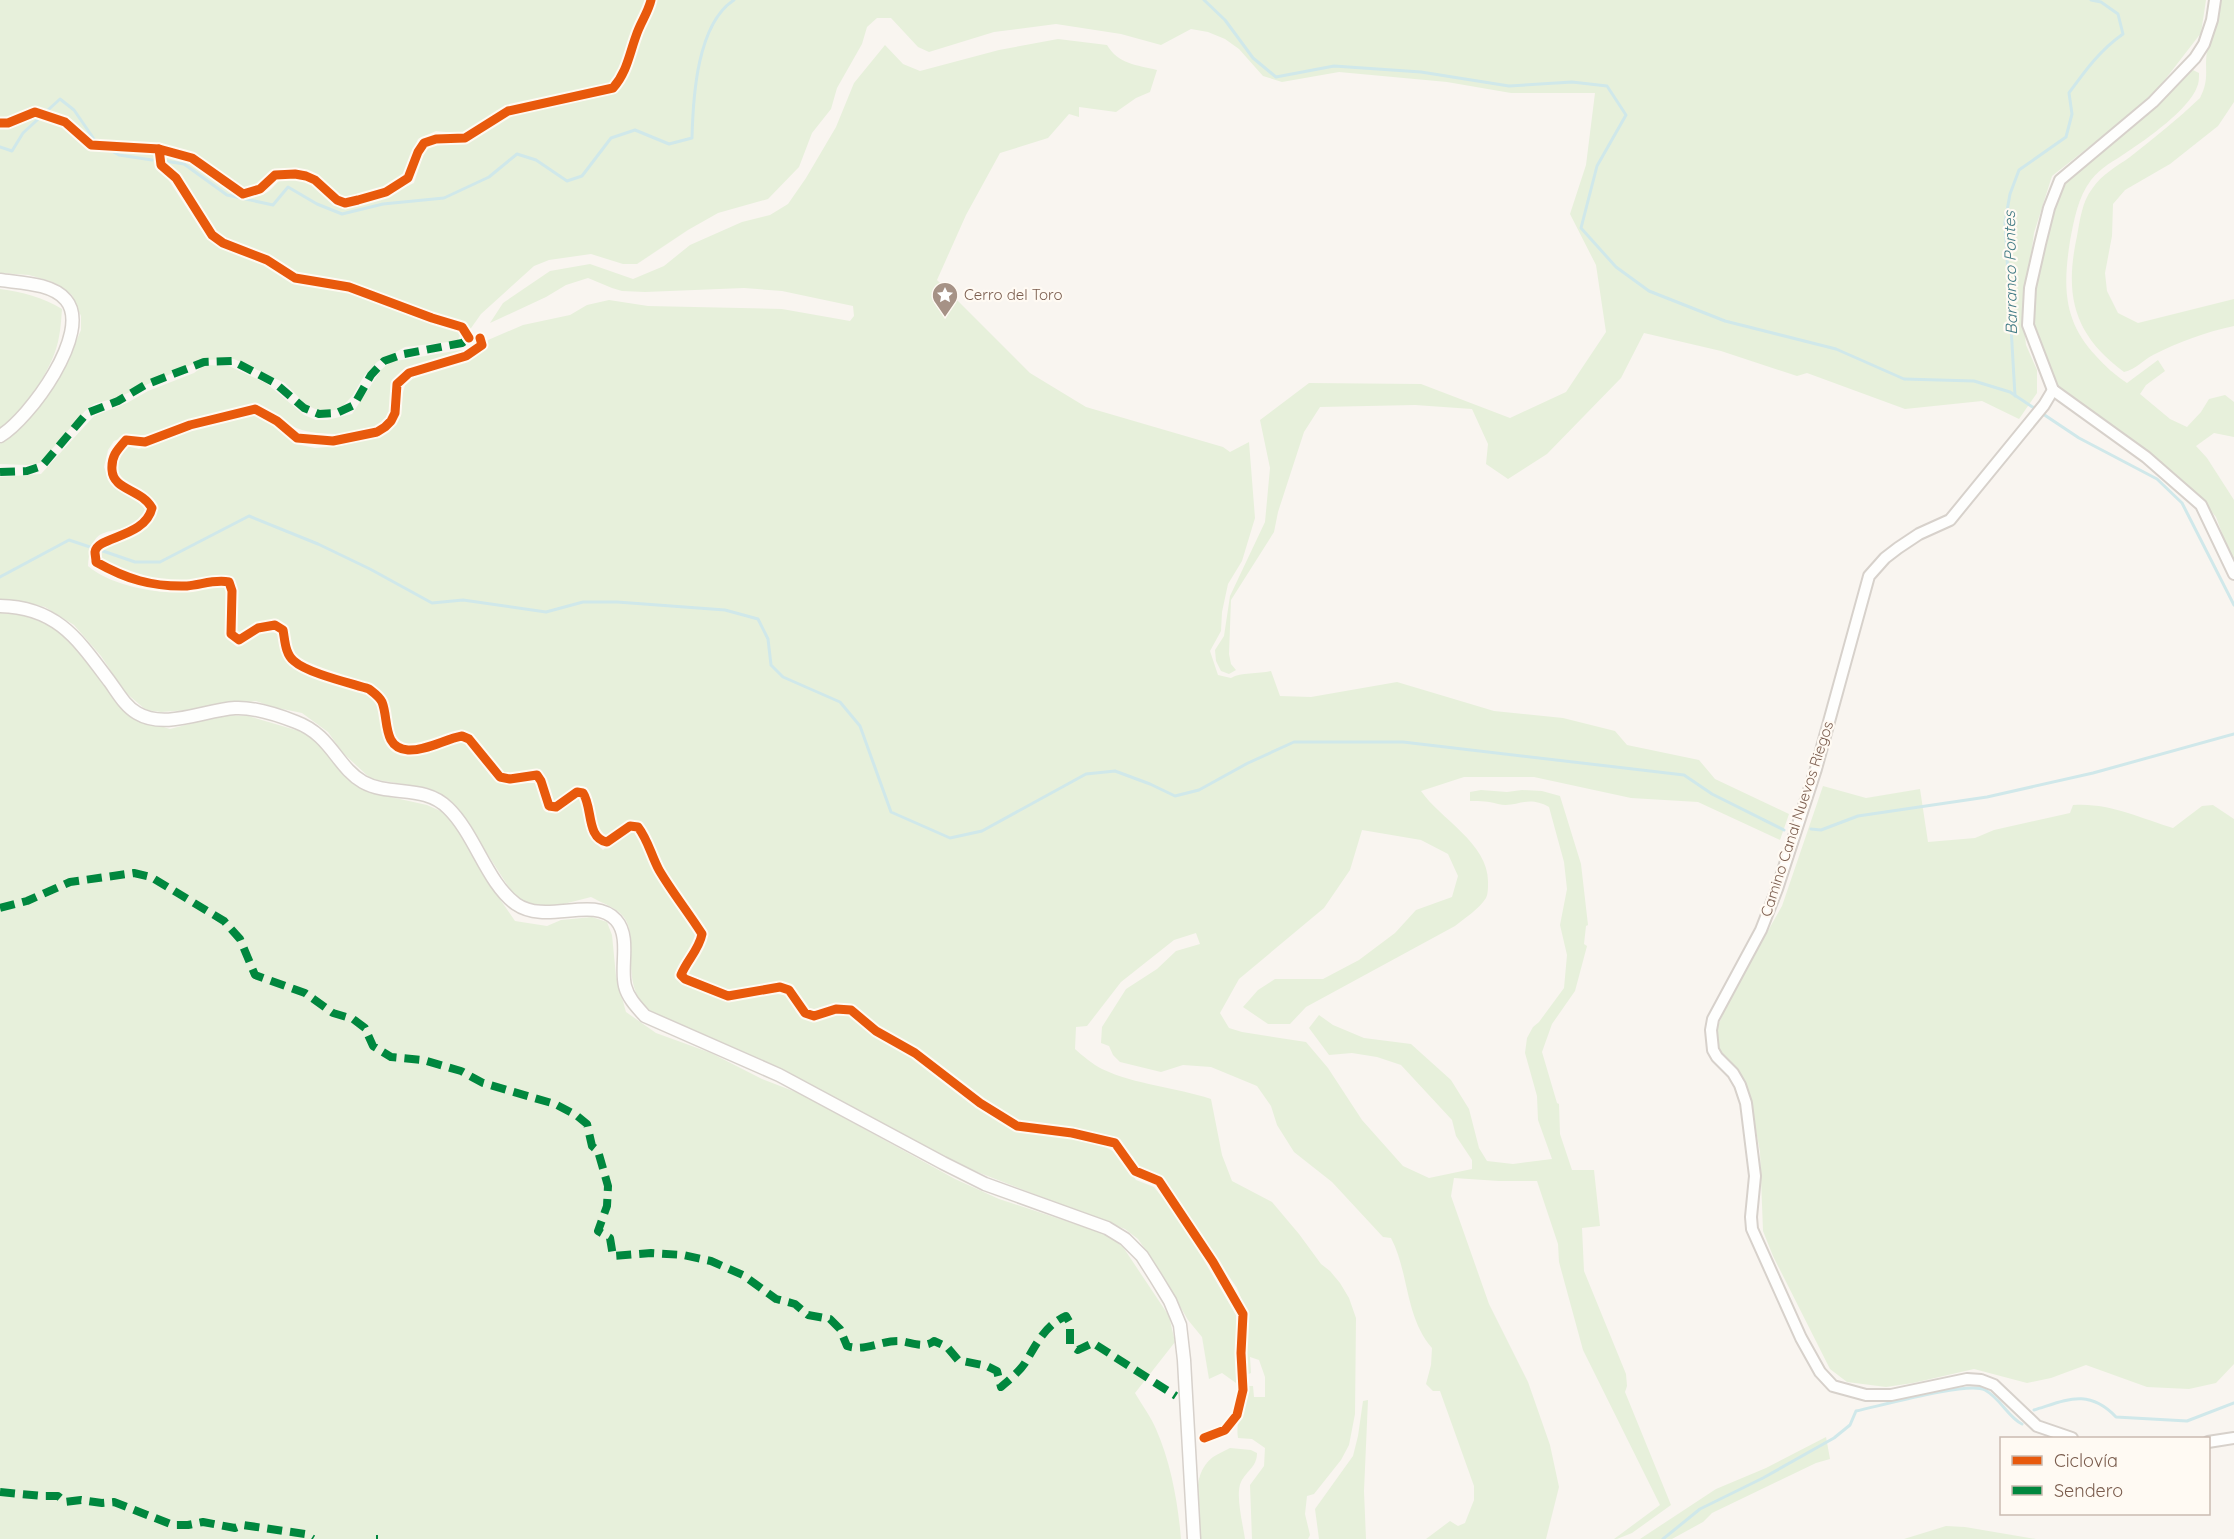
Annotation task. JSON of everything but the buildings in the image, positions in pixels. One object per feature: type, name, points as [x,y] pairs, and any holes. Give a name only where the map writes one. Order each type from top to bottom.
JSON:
[{"type":"street","points":[[2215,0],[2212,20],[2204,44],[2195,58],[2153,102],[2060,180],[2049,208],[2030,288],[2028,325],[2053,390],[2145,457],[2201,505],[2234,574]]},
{"type":"street","points":[[0,280],[51,289],[66,299],[73,312],[73,329],[68,347],[35,402],[21,420],[0,436]]},
{"type":"street","name":"Camino Canal Nuevos Riegos","points":[[2053,390],[2044,405],[1950,520],[1919,534],[1898,548],[1885,558],[1869,576],[1816,769],[1777,889],[1761,930],[1713,1019],[1711,1041],[1717,1057],[1733,1073],[1740,1085],[1746,1103],[1754,1162],[1751,1217],[1756,1239],[1801,1338],[1820,1372],[1833,1386],[1866,1395],[1891,1395],[1967,1379],[1981,1380],[1994,1385],[2037,1426],[2069,1437]]},
{"type":"street","points":[[0,606],[49,617],[64,626],[75,636],[124,702],[136,712],[149,718],[165,720],[237,708],[297,722],[326,741],[362,782],[433,797],[447,806],[459,819],[504,892],[517,904],[529,910],[547,913],[594,910],[609,913],[618,923],[623,937],[625,987],[634,1004],[645,1016],[779,1075],[985,1184],[1107,1228],[1125,1239],[1142,1256],[1170,1301],[1180,1325],[1194,1539]]},
{"type":"street","points":[[2210,1442],[2234,1438]]},
{"type":"green space","points":[[0,0],[648,0],[635,22],[619,76],[608,85],[561,98],[517,104],[464,134],[436,131],[418,139],[408,171],[403,178],[388,188],[378,191],[340,198],[317,175],[292,170],[273,170],[259,186],[244,190],[187,154],[163,146],[154,147],[158,171],[168,179],[207,239],[261,261],[275,272],[293,280],[360,293],[404,313],[462,332],[457,341],[405,347],[377,362],[340,409],[329,411],[315,409],[305,404],[285,383],[234,359],[202,360],[119,397],[94,404],[85,411],[40,463],[27,465],[0,464],[0,444],[24,425],[41,405],[70,355],[81,330],[81,316],[72,295],[53,282],[29,275],[0,273]]},
{"type":"green space","points":[[654,0],[2206,0],[2201,33],[2150,99],[2052,176],[2034,233],[2023,318],[2026,345],[2037,370],[2037,393],[2019,419],[1982,401],[1905,409],[1807,373],[1797,376],[1721,351],[1644,333],[1621,378],[1547,454],[1508,479],[1486,464],[1488,444],[1472,409],[1415,405],[1320,407],[1304,432],[1278,512],[1274,532],[1231,600],[1229,654],[1231,664],[1236,670],[1229,674],[1221,671],[1216,661],[1215,650],[1224,636],[1230,596],[1265,522],[1270,468],[1260,420],[1309,383],[1421,384],[1510,418],[1566,392],[1606,332],[1596,265],[1570,214],[1586,165],[1595,93],[1511,93],[1447,82],[1339,72],[1282,82],[1263,76],[1239,49],[1225,39],[1208,32],[1191,29],[1161,45],[1121,34],[1056,24],[994,32],[929,52],[918,47],[891,18],[877,18],[867,27],[862,44],[837,88],[831,109],[812,133],[799,167],[768,199],[718,213],[637,264],[623,264],[591,254],[549,260],[534,266],[481,314],[469,331],[466,326],[355,286],[292,274],[268,257],[225,242],[215,234],[162,154],[186,159],[243,199],[266,193],[278,181],[295,177],[308,181],[329,199],[342,206],[374,201],[414,183],[425,148],[435,144],[466,141],[516,113],[608,95],[627,77]]},
{"type":"green space","points":[[2220,0],[2234,0],[2234,102],[2218,126],[2170,164],[2125,190],[2113,204],[2112,236],[2105,273],[2107,291],[2118,313],[2138,323],[2234,299],[2234,326],[2182,342],[2124,372],[2094,344],[2077,313],[2072,277],[2073,258],[2082,211],[2089,194],[2100,179],[2157,136],[2200,98],[2206,80],[2207,51]]},
{"type":"green space","points":[[1058,39],[1107,45],[1122,60],[1157,70],[1150,92],[1136,98],[1116,112],[1079,107],[1079,117],[1069,114],[1048,138],[1000,153],[966,215],[937,280],[1030,373],[1086,407],[1223,447],[1230,452],[1249,442],[1255,518],[1242,561],[1228,584],[1222,612],[1221,631],[1210,651],[1218,675],[1231,678],[1271,671],[1280,696],[1311,697],[1397,682],[1494,711],[1563,718],[1615,731],[1627,745],[1699,760],[1715,779],[1789,814],[1780,840],[1698,802],[1631,798],[1534,777],[1464,777],[1421,791],[1473,844],[1481,857],[1486,870],[1488,893],[1480,906],[1455,926],[1306,1007],[1290,1024],[1268,1024],[1243,1007],[1258,990],[1275,979],[1323,979],[1359,960],[1395,933],[1416,910],[1452,897],[1458,876],[1448,854],[1421,840],[1362,830],[1350,870],[1324,908],[1239,979],[1220,1013],[1229,1028],[1306,1042],[1328,1068],[1362,1120],[1403,1166],[1429,1178],[1472,1169],[1472,1160],[1456,1136],[1452,1120],[1401,1065],[1377,1057],[1352,1053],[1329,1055],[1309,1028],[1319,1015],[1333,1025],[1364,1038],[1411,1044],[1451,1080],[1469,1109],[1479,1148],[1487,1161],[1513,1164],[1552,1159],[1538,1120],[1537,1096],[1525,1053],[1527,1038],[1533,1027],[1564,988],[1567,955],[1560,925],[1567,889],[1564,862],[1549,807],[1534,802],[1504,805],[1470,801],[1470,792],[1522,790],[1542,791],[1560,796],[1581,864],[1588,925],[1584,944],[1587,946],[1575,991],[1552,1024],[1542,1052],[1559,1104],[1560,1134],[1572,1170],[1594,1170],[1600,1226],[1582,1228],[1584,1271],[1626,1374],[1625,1392],[1671,1505],[1632,1533],[1617,1539],[1614,1539],[1660,1505],[1583,1350],[1559,1262],[1558,1244],[1537,1181],[1454,1178],[1451,1196],[1489,1304],[1528,1382],[1550,1445],[1559,1487],[1546,1539],[1426,1539],[1450,1521],[1458,1526],[1465,1523],[1474,1500],[1474,1486],[1440,1391],[1433,1391],[1426,1384],[1431,1365],[1432,1348],[1417,1323],[1397,1251],[1391,1238],[1383,1237],[1332,1182],[1294,1152],[1277,1125],[1271,1106],[1257,1086],[1211,1067],[1183,1065],[1161,1072],[1120,1062],[1113,1055],[1109,1046],[1101,1043],[1102,1027],[1126,989],[1157,969],[1176,951],[1200,944],[1196,933],[1174,940],[1121,982],[1087,1026],[1076,1027],[1075,1049],[1095,1065],[1115,1074],[1211,1099],[1222,1155],[1232,1181],[1272,1202],[1321,1264],[1340,1283],[1349,1298],[1356,1318],[1355,1414],[1349,1445],[1341,1460],[1314,1494],[1307,1496],[1305,1514],[1310,1535],[1308,1539],[1252,1539],[1250,1485],[1264,1466],[1265,1448],[1252,1439],[1238,1438],[1237,1432],[1247,1386],[1253,1386],[1254,1397],[1265,1397],[1265,1377],[1259,1360],[1250,1357],[1251,1373],[1244,1376],[1246,1311],[1237,1288],[1174,1196],[1159,1179],[1138,1168],[1133,1157],[1117,1140],[1075,1129],[1018,1122],[971,1092],[907,1043],[881,1029],[852,1004],[841,1004],[815,1012],[802,1006],[791,986],[777,984],[729,993],[688,978],[685,973],[704,943],[705,932],[700,921],[665,877],[638,822],[633,821],[608,838],[601,836],[592,798],[583,789],[570,792],[554,802],[549,796],[540,772],[511,776],[502,774],[474,741],[461,731],[407,747],[395,742],[386,704],[379,692],[368,685],[336,676],[294,657],[286,631],[275,621],[257,625],[240,633],[234,631],[236,585],[226,576],[185,582],[161,582],[118,568],[101,557],[103,546],[140,531],[157,514],[144,491],[126,482],[114,465],[118,455],[127,446],[139,449],[193,428],[225,423],[248,414],[256,414],[270,422],[296,444],[315,448],[341,446],[387,432],[401,415],[401,401],[405,385],[416,376],[432,369],[476,357],[488,340],[523,325],[570,315],[587,305],[609,300],[648,306],[782,309],[850,321],[854,316],[853,306],[782,291],[744,288],[622,291],[588,278],[566,285],[490,323],[503,303],[550,271],[590,264],[633,279],[664,266],[690,245],[742,222],[770,215],[788,204],[836,127],[854,83],[885,45],[903,64],[920,71],[999,50]]},
{"type":"green space","points":[[2193,70],[2199,73],[2198,84],[2193,95],[2177,114],[2156,132],[2108,164],[2091,180],[2077,209],[2068,257],[2066,288],[2071,316],[2077,330],[2096,356],[2118,377],[2127,383],[2158,360],[2165,371],[2146,385],[2140,394],[2170,419],[2187,427],[2209,399],[2225,395],[2234,402],[2234,437],[2214,433],[2196,446],[2207,458],[2234,500],[2234,565],[2216,517],[2200,498],[2143,450],[2057,387],[2040,346],[2032,316],[2035,285],[2061,187],[2081,167],[2147,115]]},
{"type":"green space","points":[[0,289],[32,296],[62,309],[58,342],[46,372],[25,405],[0,428]]},
{"type":"green space","points":[[468,350],[410,367],[390,390],[392,406],[388,420],[369,431],[347,434],[302,430],[269,411],[253,406],[114,441],[108,450],[104,467],[111,484],[143,503],[148,510],[139,521],[99,536],[90,551],[88,566],[119,583],[145,589],[181,592],[208,587],[226,588],[230,596],[225,634],[237,647],[262,633],[278,634],[284,656],[292,665],[369,693],[377,701],[388,744],[400,752],[419,754],[465,740],[489,774],[500,783],[534,778],[539,783],[543,803],[551,809],[578,797],[585,802],[587,829],[592,839],[603,850],[623,834],[636,830],[663,886],[684,911],[699,935],[678,973],[681,982],[726,999],[752,998],[772,993],[789,996],[796,1012],[805,1018],[818,1020],[837,1013],[851,1014],[857,1022],[876,1037],[911,1057],[965,1097],[1019,1131],[1059,1136],[1101,1145],[1117,1153],[1136,1180],[1154,1187],[1179,1218],[1236,1315],[1236,1383],[1222,1373],[1209,1379],[1202,1337],[1188,1320],[1138,1239],[1125,1229],[967,1168],[867,1116],[650,1013],[640,1000],[634,986],[631,972],[630,933],[627,922],[620,913],[591,897],[552,907],[528,904],[513,894],[458,808],[448,798],[428,788],[371,779],[343,753],[328,732],[302,713],[256,701],[189,710],[161,712],[146,710],[125,692],[101,656],[74,625],[45,607],[20,601],[0,600],[0,477],[41,474],[94,416],[194,373],[205,365],[229,366],[266,383],[304,415],[316,420],[327,420],[352,414],[381,370],[390,362]]},
{"type":"green space","points":[[0,613],[23,615],[49,625],[79,648],[120,707],[134,718],[170,729],[224,715],[248,716],[306,733],[327,750],[342,773],[368,792],[427,805],[445,813],[463,837],[515,921],[547,926],[561,920],[592,917],[607,922],[612,935],[616,976],[626,1012],[656,1033],[711,1053],[762,1079],[801,1094],[955,1179],[999,1199],[1105,1234],[1123,1247],[1169,1316],[1175,1342],[1135,1393],[1154,1424],[1166,1455],[1176,1497],[1181,1539],[0,1539]]},
{"type":"green space","points":[[1823,786],[1866,798],[1920,789],[1928,842],[1975,838],[1994,830],[2070,813],[2073,805],[2111,808],[2173,828],[2202,806],[2213,805],[2234,819],[2234,1364],[2216,1383],[2189,1389],[2147,1387],[2086,1365],[2051,1378],[2027,1383],[1974,1369],[1886,1387],[1847,1382],[1830,1369],[1773,1256],[1763,1231],[1760,1152],[1752,1108],[1745,1080],[1718,1051],[1717,1028],[1730,998],[1782,906]]},
{"type":"green space","points":[[1368,1400],[1364,1491],[1366,1539],[1319,1539],[1315,1509],[1353,1456],[1363,1401]]},
{"type":"green space","points":[[1826,1437],[1830,1459],[1816,1463],[1712,1513],[1703,1522],[1672,1539],[1640,1539],[1716,1489],[1766,1468]]},
{"type":"green space","points":[[1230,1448],[1251,1450],[1257,1453],[1255,1462],[1239,1487],[1245,1539],[1201,1539],[1197,1495],[1200,1474],[1213,1457]]},
{"type":"green space","points":[[1946,1526],[1965,1527],[2036,1539],[1904,1539]]},
{"type":"waterway","points":[[165,161],[184,164],[227,195],[273,205],[288,187],[317,204],[342,214],[383,204],[444,198],[489,177],[517,154],[536,160],[567,181],[582,176],[611,138],[635,130],[669,144],[692,138],[696,83],[705,43],[722,11],[734,0]]},
{"type":"waterway","points":[[1204,0],[1225,20],[1253,58],[1276,77],[1334,66],[1421,72],[1509,86],[1572,82],[1607,86],[1626,115],[1597,166],[1581,228],[1616,267],[1649,291],[1725,321],[1836,349],[1904,379],[1974,381],[2010,392],[2079,438],[2157,479],[2182,503],[2234,605]]},
{"type":"waterway","name":"Barranco Pontes","points":[[2015,396],[2005,222],[2010,194],[2019,170],[2066,137],[2072,114],[2069,93],[2100,54],[2123,34],[2118,14],[2101,2],[2091,0]]},
{"type":"waterway","points":[[0,147],[12,151],[23,133],[60,99],[74,110],[96,142],[119,155],[152,160]]},
{"type":"waterway","points":[[100,550],[135,562],[160,562],[249,516],[318,544],[432,603],[463,600],[546,612],[583,602],[617,602],[725,610],[758,619],[768,639],[771,665],[783,677],[840,702],[860,726],[891,812],[950,838],[982,831],[1086,774],[1115,771],[1175,796],[1199,790],[1248,763],[1294,742],[1403,742],[1684,775],[1712,794],[1784,830]]},
{"type":"waterway","points":[[0,577],[69,540],[90,547]]},
{"type":"waterway","points":[[1811,829],[1821,830],[1858,816],[1987,797],[2093,773],[2234,734]]},
{"type":"waterway","points":[[1663,1539],[1700,1509],[1763,1478],[1834,1438],[1850,1425],[1856,1411],[1943,1391],[1976,1388],[1985,1390],[2022,1424]]},
{"type":"waterway","points":[[2034,1410],[2067,1400],[2086,1399],[2096,1402],[2116,1417],[2187,1421],[2234,1403]]},
{"type":"marked path","points":[[0,472],[27,471],[42,466],[87,413],[118,401],[145,385],[204,362],[233,361],[275,383],[304,408],[319,414],[337,413],[354,405],[371,375],[384,361],[404,354],[462,343],[469,338],[467,335]]},
{"type":"marked path","points":[[0,908],[27,901],[70,882],[134,873],[151,877],[224,921],[240,939],[255,975],[305,993],[333,1013],[353,1019],[365,1028],[373,1046],[391,1057],[423,1060],[461,1071],[483,1083],[555,1104],[576,1115],[587,1124],[592,1146],[598,1151],[608,1186],[607,1206],[598,1231],[610,1238],[613,1256],[651,1253],[683,1255],[711,1261],[743,1275],[776,1299],[795,1304],[808,1315],[830,1319],[840,1329],[847,1346],[860,1348],[900,1341],[926,1345],[934,1341],[947,1347],[958,1360],[987,1366],[997,1371],[1001,1387],[1023,1366],[1047,1330],[1066,1316],[1070,1323],[1070,1345],[1078,1350],[1093,1343],[1176,1396]]},
{"type":"marked path","points":[[0,1492],[58,1496],[65,1502],[81,1500],[114,1502],[173,1525],[203,1522],[235,1528],[243,1525],[305,1534],[313,1539]]},
{"type":"cycle path","points":[[469,338],[462,327],[349,287],[295,278],[267,260],[223,243],[212,235],[176,178],[161,165],[159,149],[192,158],[243,194],[260,189],[275,175],[295,174],[315,180],[337,200],[345,203],[386,192],[408,178],[424,143],[436,139],[465,138],[508,111],[613,88],[625,70],[651,0]]},
{"type":"cycle path","points":[[0,123],[8,123],[35,112],[65,122],[91,145],[159,149]]},
{"type":"cycle path","points":[[480,338],[482,345],[466,356],[409,373],[397,384],[395,413],[391,421],[377,432],[333,441],[297,438],[277,421],[255,409],[190,425],[145,442],[126,440],[114,457],[112,465],[114,477],[117,482],[141,497],[152,508],[148,518],[140,525],[98,547],[95,552],[96,562],[129,577],[162,585],[187,586],[229,582],[232,591],[231,634],[239,640],[258,628],[275,625],[283,630],[286,647],[294,661],[318,674],[369,689],[378,696],[382,702],[390,738],[400,748],[422,749],[462,736],[469,739],[500,777],[510,779],[537,775],[549,806],[556,807],[577,792],[583,793],[593,829],[600,839],[607,842],[630,826],[638,827],[659,870],[702,934],[681,975],[685,979],[728,996],[780,987],[789,990],[805,1013],[814,1016],[836,1009],[851,1010],[876,1031],[915,1053],[980,1103],[1017,1126],[1072,1133],[1115,1143],[1135,1171],[1159,1181],[1213,1262],[1243,1314],[1241,1353],[1243,1390],[1237,1415],[1225,1430],[1204,1438]]},
{"type":"place","name":"Cerro del Toro","points":[[945,318]]}]
